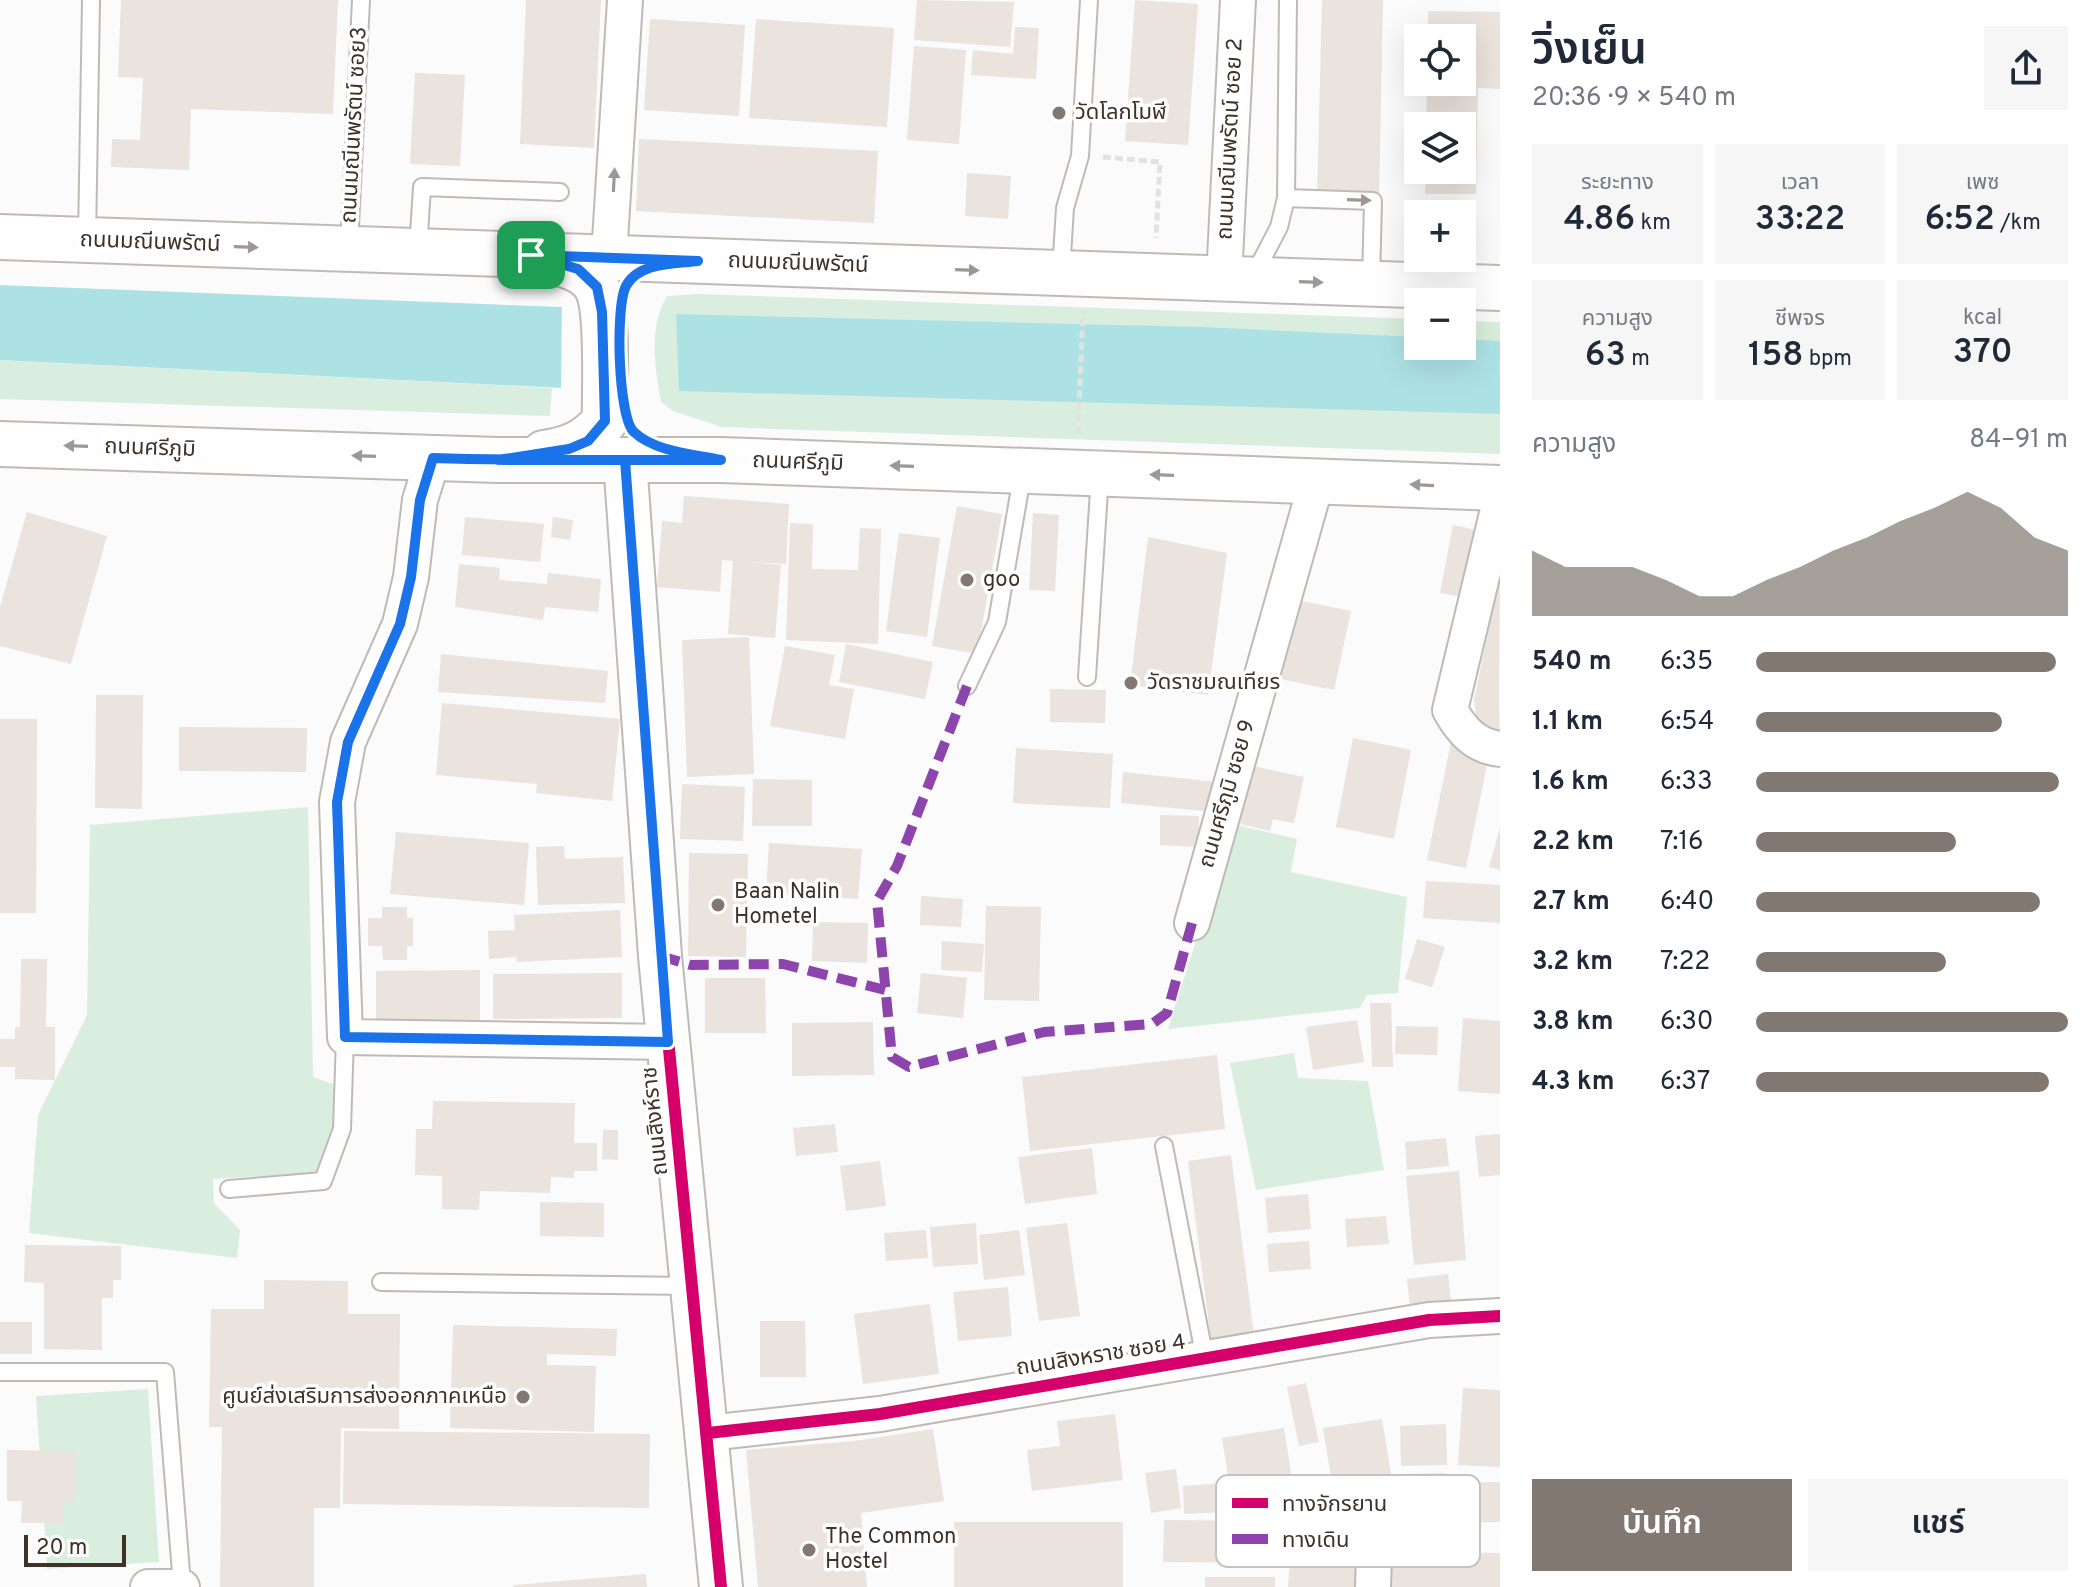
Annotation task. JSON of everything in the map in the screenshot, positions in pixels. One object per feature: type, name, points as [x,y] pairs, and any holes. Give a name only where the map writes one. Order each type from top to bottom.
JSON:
[{"type":"main road","name":"ถนนมณีนพรัตน์","points":[[0,237],[698,261],[1072,289],[1238,279],[1500,288]]},
{"type":"main road","points":[[531,255],[578,269],[597,287],[612,308]]},
{"type":"main road","points":[[498,460],[569,449],[588,441],[614,416],[612,308],[626,285],[646,268],[698,261]]},
{"type":"main road","points":[[614,416],[650,443],[721,460]]},
{"type":"main road","name":"ถนนศรีภูมิ","points":[[0,444],[498,460],[721,460],[1023,470],[1089,458],[1317,480],[1500,488]]},
{"type":"street","points":[[609,257],[625,0]]},
{"type":"street","name":"ถนนมณีนพรัตน์ ซอย 2","points":[[1238,0],[1238,279]]},
{"type":"street","points":[[433,458],[420,500],[411,577],[400,624],[348,742],[337,802],[345,1037],[668,1042]]},
{"type":"street","name":"ถนนสิงห์ราช","points":[[625,460],[668,1042],[721,1587]]},
{"type":"street","name":"ถนนศรีภูมิ ซอย 9","points":[[1192,923],[1317,480]]},
{"type":"street","points":[[1500,501],[1450,710],[1462,730],[1485,747],[1500,749]]},
{"type":"street","name":"ถนนสิงหราช ซอย 4","points":[[708,1433],[880,1414],[1429,1320],[1500,1316]]},
{"type":"street","points":[[1373,1587],[1374,1567]]},
{"type":"street","points":[[148,1587],[182,1586]]},
{"type":"lane","points":[[87,240],[91,0]]},
{"type":"lane","name":"ถนนมณีนพรัตน์ ซอย3","points":[[349,250],[361,0]]},
{"type":"lane","points":[[1072,289],[1065,208],[1080,156],[1089,0]]},
{"type":"lane","points":[[1238,279],[1279,227],[1286,198],[1288,0]]},
{"type":"lane","points":[[418,252],[422,187],[560,192]]},
{"type":"lane","points":[[1286,198],[1373,201],[1371,284]]},
{"type":"lane","points":[[1087,677],[1089,458]]},
{"type":"lane","points":[[967,686],[997,622],[1023,470]]},
{"type":"lane","points":[[229,1189],[323,1181],[342,1129],[345,1037]]},
{"type":"lane","points":[[1164,1146],[1205,1359]]},
{"type":"lane","points":[[381,1282],[693,1286]]},
{"type":"lane","points":[[0,1372],[165,1372],[182,1586]]},
{"type":"path","points":[[1080,156],[1160,162],[1155,247]]},
{"type":"path","points":[[1072,289],[1089,458]]},
{"type":"green space","points":[[697,294],[1404,319],[1404,360],[1476,360],[1476,321],[1500,322],[1500,454],[722,427],[673,411],[661,402],[655,334],[667,296]]},
{"type":"green space","points":[[0,360],[552,388],[550,416],[0,399]]},
{"type":"green space","points":[[308,807],[313,1077],[336,1085],[335,1129],[316,1173],[213,1179],[214,1203],[240,1230],[237,1258],[29,1233],[38,1115],[87,1015],[90,825]]},
{"type":"green space","points":[[1233,824],[1297,839],[1291,872],[1407,897],[1398,993],[1367,995],[1360,1008],[1168,1029]]},
{"type":"green space","points":[[1294,1053],[1298,1078],[1368,1081],[1384,1170],[1256,1190],[1230,1063]]},
{"type":"green space","points":[[148,1389],[159,1562],[47,1569],[36,1396]]},
{"type":"water","points":[[0,285],[562,307],[561,388],[0,360]]},
{"type":"water","points":[[676,314],[1202,327],[1404,336],[1404,360],[1476,360],[1476,340],[1500,341],[1500,414],[679,391]]},
{"type":"building","points":[[121,0],[338,0],[333,114],[191,109],[189,170],[111,167],[112,139],[140,140],[143,78],[118,77]]},
{"type":"building","points":[[526,0],[601,0],[594,148],[520,144]]},
{"type":"building","points":[[917,0],[1014,2],[1010,47],[914,40]]},
{"type":"building","points":[[1135,0],[1198,4],[1188,145],[1125,141]]},
{"type":"building","points":[[1322,0],[1383,0],[1379,198],[1317,196]]},
{"type":"building","points":[[1428,11],[1500,12],[1500,89],[1478,88],[1476,194],[1425,194],[1425,184],[1476,184],[1476,112],[1426,112],[1427,96],[1476,96],[1476,24],[1428,24]]},
{"type":"building","points":[[650,19],[745,25],[739,116],[644,110]]},
{"type":"building","points":[[756,19],[894,28],[887,127],[749,118]]},
{"type":"building","points":[[1015,27],[1039,28],[1036,79],[971,75],[973,50],[1013,54]]},
{"type":"building","points":[[914,46],[966,50],[959,144],[907,140]]},
{"type":"building","points":[[415,73],[465,75],[460,166],[410,164]]},
{"type":"building","points":[[639,139],[878,151],[874,223],[636,211]]},
{"type":"building","points":[[967,173],[1011,176],[1008,219],[965,216]]},
{"type":"building","points":[[684,496],[789,504],[786,564],[746,562],[781,565],[775,638],[728,634],[733,561],[722,560],[720,592],[657,587],[662,521],[682,523]]},
{"type":"building","name":"goo","points":[[957,506],[1002,514],[977,654],[932,646]]},
{"type":"building","points":[[27,512],[107,536],[71,664],[0,646],[0,607]]},
{"type":"building","points":[[1033,513],[1059,515],[1055,591],[1029,590]]},
{"type":"building","points":[[465,517],[544,524],[540,562],[462,555]]},
{"type":"building","points":[[553,517],[573,520],[570,540],[551,537]]},
{"type":"building","points":[[790,523],[813,524],[812,569],[858,570],[860,528],[881,529],[878,644],[786,640]]},
{"type":"building","points":[[1453,525],[1481,531],[1468,598],[1440,593]]},
{"type":"building","points":[[899,533],[940,538],[927,637],[886,631]]},
{"type":"building","points":[[1148,537],[1227,553],[1208,695],[1130,685]]},
{"type":"building","points":[[459,564],[500,568],[499,580],[547,584],[548,573],[601,579],[598,612],[545,607],[543,620],[455,607]]},
{"type":"building","points":[[1500,575],[1500,740],[1477,726],[1474,700]]},
{"type":"building","points":[[1297,600],[1351,611],[1334,690],[1280,679]]},
{"type":"building","points":[[749,637],[754,774],[687,777],[682,640]]},
{"type":"building","points":[[846,644],[933,662],[925,699],[839,682]]},
{"type":"building","points":[[785,646],[835,655],[829,685],[854,689],[845,739],[770,726]]},
{"type":"building","points":[[441,654],[608,671],[605,703],[438,692]]},
{"type":"building","points":[[1050,689],[1106,690],[1105,723],[1050,722]]},
{"type":"building","points":[[96,695],[143,695],[142,809],[95,808]]},
{"type":"building","points":[[442,703],[620,719],[612,801],[536,793],[537,784],[436,775]]},
{"type":"building","points":[[0,719],[37,719],[36,913],[0,913]]},
{"type":"building","points":[[179,727],[307,728],[306,772],[179,771]]},
{"type":"building","points":[[1353,738],[1411,750],[1394,839],[1336,827]]},
{"type":"building","points":[[1451,742],[1490,750],[1466,868],[1427,860]]},
{"type":"building","points":[[1016,748],[1113,754],[1110,808],[1013,803]]},
{"type":"building","points":[[1253,766],[1304,777],[1294,823],[1273,819],[1270,831],[1240,824]]},
{"type":"building","points":[[1123,772],[1217,782],[1214,812],[1121,803]]},
{"type":"building","points":[[753,779],[812,780],[812,826],[752,826]]},
{"type":"building","points":[[682,784],[745,787],[743,841],[680,839]]},
{"type":"building","points":[[1160,815],[1199,816],[1198,847],[1160,845]]},
{"type":"building","points":[[1500,828],[1500,870],[1489,867]]},
{"type":"building","points":[[396,832],[529,843],[524,905],[390,894]]},
{"type":"building","points":[[769,843],[862,849],[858,899],[766,893]]},
{"type":"building","points":[[564,846],[565,859],[623,857],[625,903],[538,905],[536,847]]},
{"type":"building","name":"Baan Nalin Hometel","points":[[689,853],[748,854],[746,957],[688,956]]},
{"type":"building","points":[[1426,881],[1500,885],[1500,923],[1423,918]]},
{"type":"building","points":[[921,896],[963,899],[961,927],[920,925]]},
{"type":"building","points":[[986,906],[1041,907],[1039,1001],[984,1000]]},
{"type":"building","points":[[382,907],[407,907],[407,918],[413,918],[413,946],[407,946],[407,960],[383,960],[382,946],[368,946],[368,918],[382,918]]},
{"type":"building","points":[[620,910],[622,957],[517,962],[516,957],[489,959],[488,931],[515,930],[514,915]]},
{"type":"building","points":[[813,922],[868,923],[867,963],[812,961]]},
{"type":"building","points":[[1417,939],[1445,947],[1432,987],[1405,979]]},
{"type":"building","points":[[942,941],[984,944],[982,972],[941,970]]},
{"type":"building","points":[[21,959],[47,959],[46,1027],[55,1027],[55,1080],[15,1079],[15,1067],[0,1067],[0,1039],[15,1039],[15,1027],[20,1027]]},
{"type":"building","points":[[480,970],[480,1020],[376,1021],[376,971]]},
{"type":"building","points":[[622,973],[622,1018],[493,1019],[493,974]]},
{"type":"building","points":[[921,973],[967,978],[963,1018],[917,1013]]},
{"type":"building","points":[[705,978],[765,978],[766,1033],[705,1033]]},
{"type":"building","points":[[1370,1003],[1391,1003],[1393,1067],[1372,1067]]},
{"type":"building","points":[[1463,1018],[1500,1021],[1500,1094],[1458,1091]]},
{"type":"building","points":[[1357,1020],[1364,1062],[1313,1070],[1306,1027]]},
{"type":"building","points":[[873,1022],[874,1075],[792,1076],[792,1023]]},
{"type":"building","points":[[1396,1026],[1438,1027],[1437,1055],[1395,1054]]},
{"type":"building","points":[[1217,1055],[1225,1129],[1030,1151],[1022,1077]]},
{"type":"building","points":[[433,1101],[575,1103],[574,1143],[597,1143],[597,1171],[574,1171],[574,1178],[551,1177],[550,1193],[480,1191],[479,1210],[442,1209],[442,1176],[415,1175],[416,1129],[432,1129]]},
{"type":"building","points":[[835,1124],[838,1152],[796,1156],[793,1128]]},
{"type":"building","points":[[603,1130],[618,1130],[618,1160],[602,1159]]},
{"type":"building","points":[[1500,1134],[1500,1175],[1479,1177],[1475,1136]]},
{"type":"building","points":[[1446,1138],[1449,1166],[1407,1170],[1405,1142]]},
{"type":"building","points":[[1092,1148],[1097,1194],[1025,1204],[1018,1157]]},
{"type":"building","points":[[1231,1155],[1254,1335],[1211,1341],[1188,1161]]},
{"type":"building","points":[[880,1161],[886,1206],[846,1211],[840,1166]]},
{"type":"building","points":[[1459,1171],[1466,1260],[1414,1265],[1406,1176]]},
{"type":"building","points":[[1308,1194],[1311,1229],[1268,1233],[1265,1198]]},
{"type":"building","points":[[540,1202],[604,1203],[604,1237],[540,1236]]},
{"type":"building","points":[[1386,1216],[1389,1244],[1347,1247],[1345,1219]]},
{"type":"building","points":[[976,1223],[978,1264],[933,1267],[930,1227]]},
{"type":"building","points":[[1067,1223],[1080,1316],[1039,1321],[1026,1228]]},
{"type":"building","points":[[926,1230],[928,1258],[886,1261],[884,1233]]},
{"type":"building","points":[[1019,1230],[1025,1275],[984,1280],[979,1235]]},
{"type":"building","points":[[1309,1241],[1311,1269],[1269,1272],[1267,1244]]},
{"type":"building","points":[[25,1245],[121,1246],[121,1280],[113,1280],[113,1298],[102,1298],[102,1350],[44,1349],[44,1283],[24,1282]]},
{"type":"building","points":[[1448,1274],[1451,1302],[1410,1307],[1407,1279]]},
{"type":"building","points":[[264,1280],[348,1281],[348,1314],[400,1314],[399,1429],[341,1428],[340,1508],[314,1508],[314,1587],[220,1587],[222,1427],[209,1427],[211,1309],[264,1309]]},
{"type":"building","points":[[1008,1287],[1012,1336],[958,1341],[953,1292]]},
{"type":"building","points":[[930,1304],[939,1374],[863,1384],[854,1314]]},
{"type":"building","points":[[760,1321],[805,1321],[806,1377],[760,1377]]},
{"type":"building","points":[[0,1322],[32,1322],[32,1354],[0,1354]]},
{"type":"building","name":"ศูนย์ส่งเสริมการส่งออกภาคเหนือ","points":[[453,1325],[617,1329],[616,1356],[547,1354],[547,1365],[596,1366],[594,1432],[450,1428]]},
{"type":"building","points":[[1306,1383],[1319,1442],[1299,1446],[1287,1387]]},
{"type":"building","points":[[1463,1388],[1500,1390],[1500,1467],[1458,1465]]},
{"type":"building","points":[[1115,1414],[1123,1480],[1032,1491],[1027,1450],[1060,1446],[1057,1421]]},
{"type":"building","points":[[1382,1419],[1391,1475],[1331,1475],[1323,1428]]},
{"type":"building","points":[[1446,1424],[1447,1465],[1401,1466],[1400,1426]]},
{"type":"building","points":[[1284,1428],[1291,1475],[1228,1475],[1222,1438]]},
{"type":"building","name":"The Common Hostel","points":[[933,1429],[944,1501],[861,1513],[867,1587],[758,1587],[746,1450],[854,1441]]},
{"type":"building","points":[[344,1431],[650,1434],[649,1508],[343,1504]]},
{"type":"building","points":[[7,1450],[76,1451],[76,1501],[64,1501],[64,1523],[21,1523],[22,1501],[7,1501]]},
{"type":"building","points":[[1176,1469],[1181,1508],[1151,1513],[1145,1473]]},
{"type":"building","points":[[1445,1473],[1445,1475],[1399,1475]]},
{"type":"building","points":[[1480,1482],[1500,1482],[1500,1522],[1480,1522]]},
{"type":"building","points":[[1216,1484],[1216,1512],[1184,1514],[1183,1486]]},
{"type":"building","points":[[1164,1520],[1216,1520],[1216,1562],[1163,1562]]},
{"type":"building","points":[[954,1522],[1123,1522],[1123,1587],[954,1587]]},
{"type":"building","points":[[1480,1553],[1500,1553],[1500,1587],[1385,1587],[1385,1567],[1480,1567]]},
{"type":"building","points":[[1289,1567],[1367,1567],[1365,1587],[1288,1587]]},
{"type":"building","points":[[646,1574],[647,1587],[514,1587],[514,1585]]},
{"type":"building","points":[[1205,1577],[1275,1577],[1275,1587],[1205,1587]]},
{"type":"marked path","points":[[967,686],[897,866],[877,901],[892,1057],[909,1067],[1044,1032],[1152,1024],[1167,1013],[1192,923]]},
{"type":"marked path","points":[[660,956],[691,965],[783,964],[885,990]]},
{"type":"cycle path","points":[[433,458],[420,500],[411,577],[400,624],[348,742],[337,802],[345,1037],[668,1042]]},
{"type":"cycle path","points":[[625,460],[660,956],[721,1587]]},
{"type":"cycle path","points":[[708,1433],[880,1414],[1429,1320],[1500,1316]]},
{"type":"place","name":"วัดโลกโมฬี","points":[[1059,113]]},
{"type":"place","name":"goo","points":[[967,580]]},
{"type":"place","name":"วัดราชมณเทียร","points":[[1131,683]]},
{"type":"place","name":"Baan Nalin Hometel","points":[[718,905]]},
{"type":"place","name":"ศูนย์ส่งเสริมการส่งออกภาคเหนือ","points":[[523,1397]]},
{"type":"place","name":"The Common Hostel","points":[[809,1550]]},
{"type":"route","points":[[531,255],[578,269],[597,287],[602,312],[605,421],[588,441],[569,449],[498,460],[625,460],[668,1042],[345,1037],[337,802],[348,742],[400,624],[411,577],[420,500],[433,458],[498,460],[562,460],[625,460],[721,460],[650,443],[631,430],[623,412],[621,304],[626,285],[646,268],[698,261],[531,255]]}]
